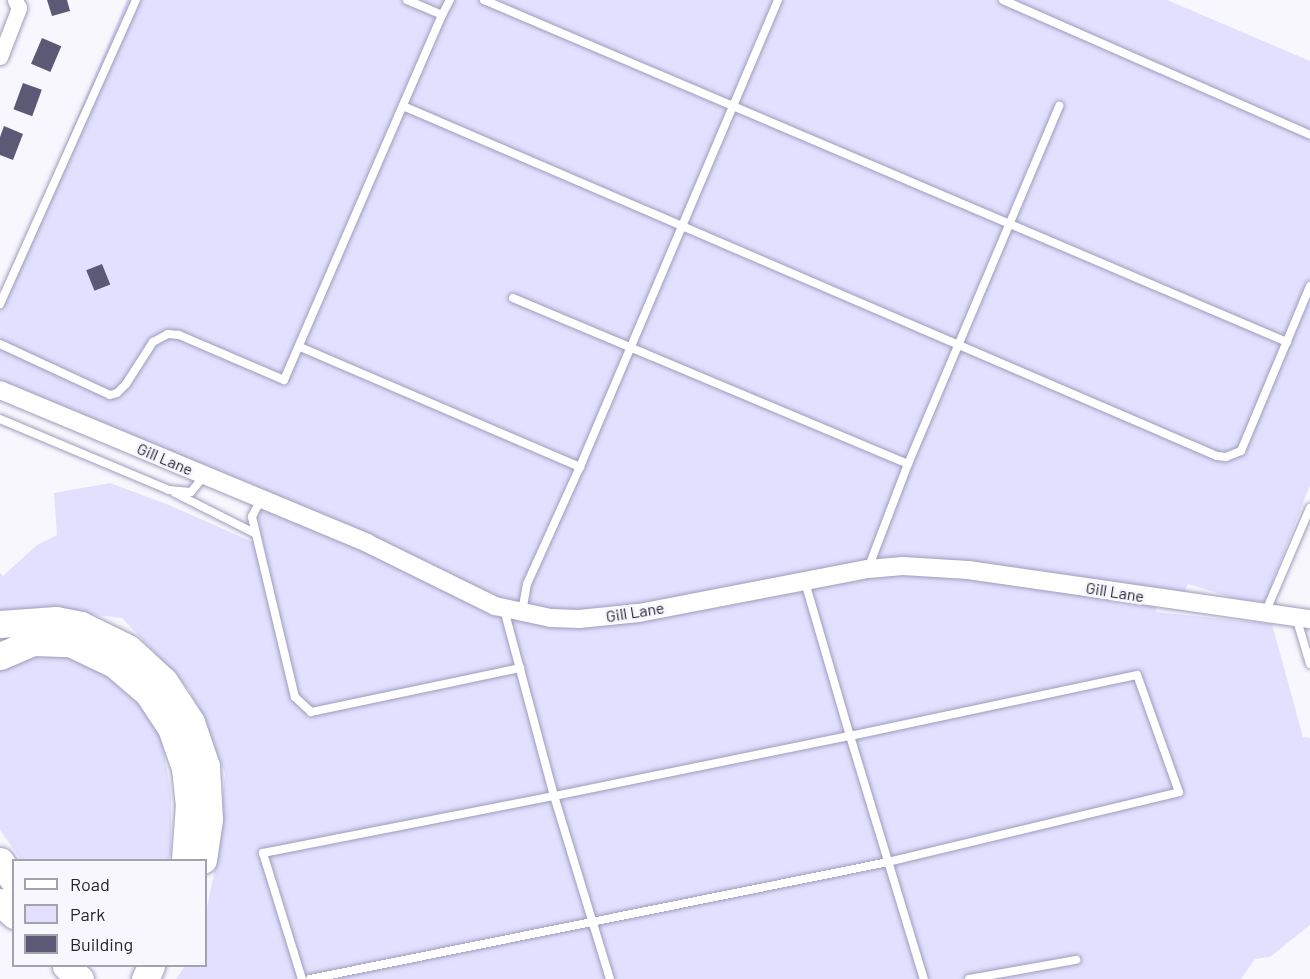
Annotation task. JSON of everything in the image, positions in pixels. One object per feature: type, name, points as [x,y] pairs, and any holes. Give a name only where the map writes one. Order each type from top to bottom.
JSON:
[{"type":"highway","points":[[0,624],[56,620],[81,625],[118,642],[164,681],[191,722],[206,766],[209,819],[203,859]]},
{"type":"highway","points":[[0,656],[33,642],[70,643],[114,664],[148,693],[171,728],[185,768],[189,804],[185,859]]},
{"type":"highway","points":[[0,861],[12,878]]},
{"type":"highway","points":[[0,902],[12,913]]},
{"type":"highway","points":[[67,967],[80,979]]},
{"type":"highway","points":[[84,967],[93,979]]},
{"type":"street","points":[[0,57],[17,4]]},
{"type":"street","name":"Gill Lane","points":[[0,390],[367,543],[470,595],[513,611],[551,618],[609,616],[868,569],[935,566],[1303,618]]},
{"type":"lane","points":[[0,304],[136,0]]},
{"type":"lane","points":[[407,0],[442,15]]},
{"type":"lane","points":[[0,344],[111,395],[117,393],[126,384],[148,347],[160,336],[168,334],[179,335],[284,380],[450,0]]},
{"type":"lane","points":[[484,0],[1287,342]]},
{"type":"lane","points":[[610,979],[554,796],[520,668],[513,611],[580,467],[778,0]]},
{"type":"lane","points":[[1003,0],[1310,135]]},
{"type":"lane","points":[[403,106],[1217,456],[1226,457],[1240,451],[1310,286]]},
{"type":"lane","points":[[868,569],[956,345],[1059,106]]},
{"type":"lane","points":[[513,298],[908,464]]},
{"type":"lane","points":[[300,347],[580,467]]},
{"type":"lane","points":[[0,419],[169,490],[256,534]]},
{"type":"lane","points":[[169,490],[191,492],[204,475]]},
{"type":"lane","points":[[261,499],[252,517],[295,697],[311,712],[520,668]]},
{"type":"lane","points":[[1265,612],[1310,508]]},
{"type":"lane","points":[[804,581],[924,979]]},
{"type":"lane","points":[[1303,618],[1310,664]]},
{"type":"lane","points":[[302,979],[263,853],[850,736],[1137,675],[1179,792],[888,862],[309,979]]},
{"type":"lane","points":[[969,979],[1076,960]]},
{"type":"green space","points":[[127,0],[1167,0],[1310,61],[1310,485],[1263,607],[1188,584],[1180,602],[1157,602],[1156,612],[1272,624],[1303,737],[1310,738],[1310,925],[1270,957],[1255,959],[1241,979],[176,979],[184,967],[207,967],[207,906],[216,865],[225,773],[189,689],[122,618],[43,609],[0,613],[0,573],[3,576],[37,545],[57,535],[54,493],[110,483],[169,505],[264,547],[251,496],[0,390],[0,299]]},
{"type":"green space","points":[[28,652],[88,660],[159,722],[171,793],[171,853],[168,859],[20,859],[0,830],[0,669]]},
{"type":"building","points":[[47,0],[67,0],[70,11],[52,16]]},
{"type":"building","points":[[42,38],[61,46],[50,72],[31,64]]},
{"type":"building","points":[[23,83],[42,90],[32,116],[13,109]]},
{"type":"building","points":[[4,126],[23,134],[13,160],[0,155],[0,137]]},
{"type":"building","points":[[102,264],[110,284],[94,291],[86,270]]}]
